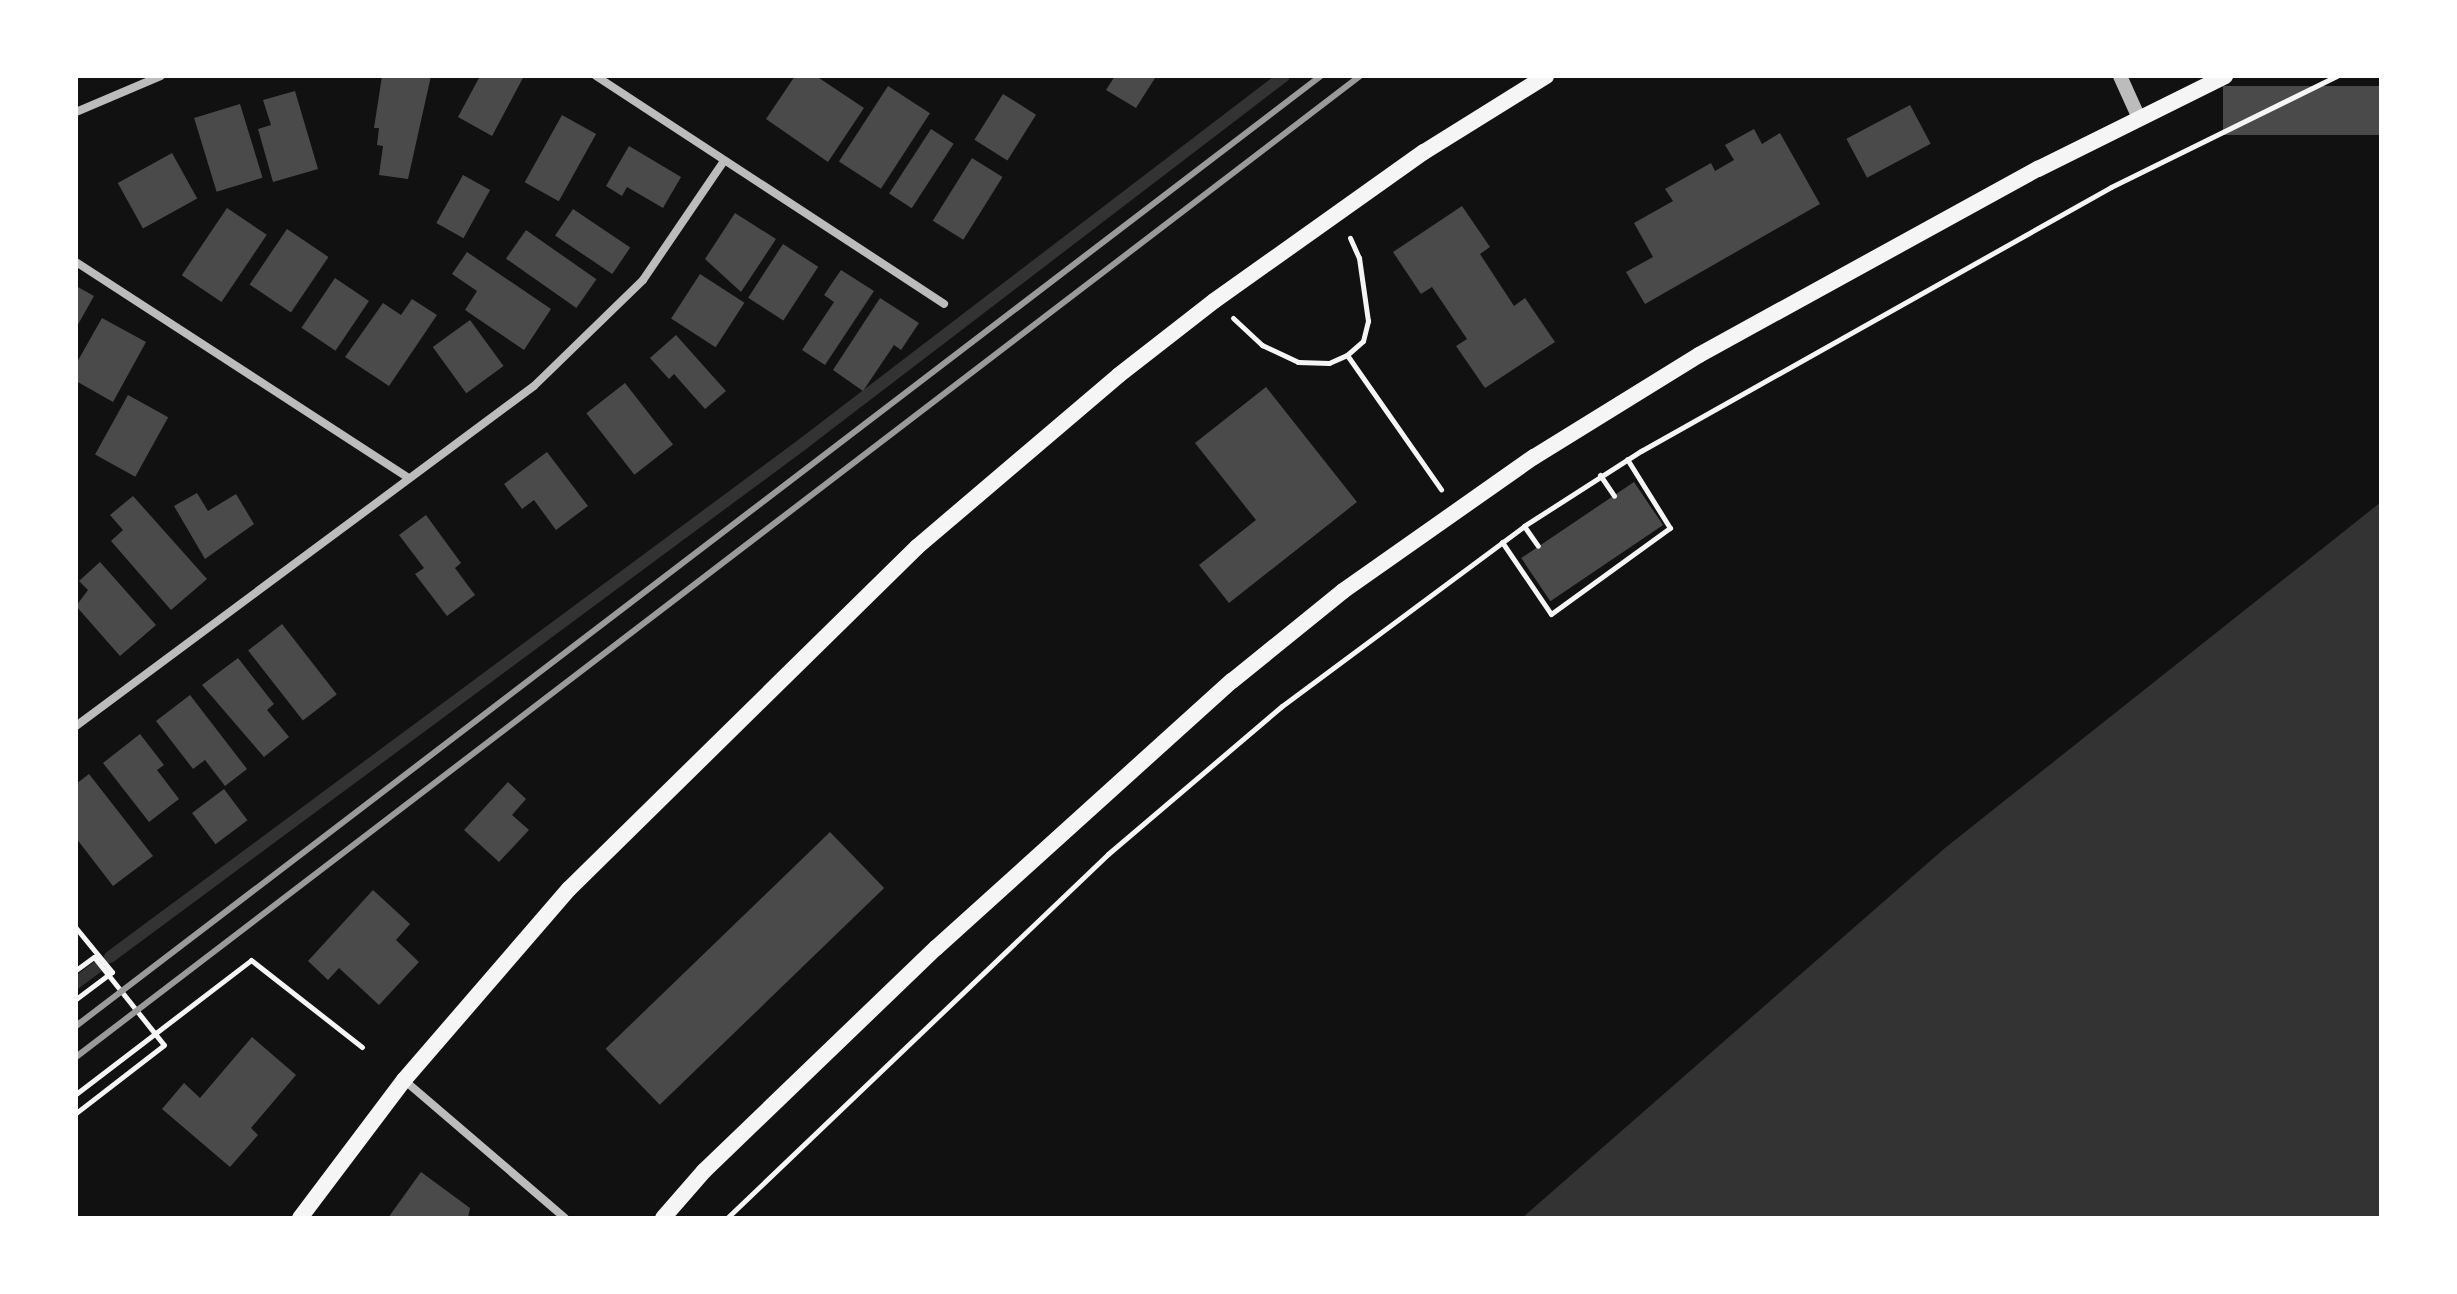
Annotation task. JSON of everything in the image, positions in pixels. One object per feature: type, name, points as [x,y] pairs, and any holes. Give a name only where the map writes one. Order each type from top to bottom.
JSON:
[{"type":"main road","points":[[300,1218],[404,1080],[569,889],[741,715],[1018,458],[1214,301],[1339,211],[1546,76]]},
{"type":"main road","points":[[663,1218],[704,1171],[936,948],[1232,681],[1456,510],[1617,404],[1872,257],[2225,76]]},
{"type":"street","points":[[76,112],[161,76]]},
{"type":"street","points":[[596,76],[944,304]]},
{"type":"street","points":[[2120,76],[2139,118]]},
{"type":"street","points":[[76,726],[407,477],[534,386],[643,280],[724,161]]},
{"type":"street","points":[[76,262],[407,477]]},
{"type":"street","points":[[404,1080],[565,1218]]},
{"type":"path","points":[[727,1218],[1108,854],[1282,706],[1524,526],[1627,459],[2111,187],[2337,76]]},
{"type":"path","points":[[1214,301],[1262,345],[1298,362],[1329,363],[1347,355],[1363,341],[1368,321],[1359,258],[1339,211]]},
{"type":"path","points":[[1347,355],[1456,510]]},
{"type":"path","points":[[1502,542],[1551,614],[1670,528],[1627,459]]},
{"type":"path","points":[[1600,475],[1614,496]]},
{"type":"path","points":[[1524,526],[1538,546]]},
{"type":"path","points":[[76,928],[112,972],[76,999]]},
{"type":"path","points":[[76,970],[94,957],[164,1045],[76,1113]]},
{"type":"path","points":[[76,1094],[251,960],[362,1047]]},
{"type":"shaded area","points":[[2381,502],[2381,1218],[1522,1218],[1945,848]]},
{"type":"building","points":[[382,76],[431,76],[408,179],[379,175],[383,146],[377,145],[379,128],[374,128]]},
{"type":"building","points":[[480,76],[524,76],[492,136],[458,117]]},
{"type":"building","points":[[795,76],[816,76],[864,108],[828,162],[766,119]]},
{"type":"building","points":[[1115,76],[1155,78],[1136,108],[1106,90]]},
{"type":"building","points":[[888,86],[930,113],[881,189],[839,161]]},
{"type":"building","points":[[2223,86],[2381,86],[2381,135],[2223,135]]},
{"type":"building","points":[[295,91],[318,169],[273,182],[258,129],[271,125],[263,100]]},
{"type":"building","points":[[1003,94],[1036,115],[1007,160],[974,140]]},
{"type":"building","points":[[240,104],[263,178],[217,192],[194,118]]},
{"type":"building","points":[[1910,105],[1931,144],[1867,178],[1846,139]]},
{"type":"building","points":[[562,115],[596,134],[559,201],[525,182]]},
{"type":"building","points":[[931,129],[954,144],[912,208],[889,194]]},
{"type":"building","points":[[1754,129],[1762,144],[1780,133],[1820,204],[1645,304],[1626,272],[1653,257],[1634,223],[1673,201],[1665,189],[1711,163],[1715,171],[1734,160],[1725,145]]},
{"type":"building","points":[[629,146],[681,177],[663,208],[627,187],[622,196],[606,186]]},
{"type":"building","points":[[172,153],[197,198],[143,229],[118,183]]},
{"type":"building","points":[[972,158],[1003,177],[963,240],[933,221]]},
{"type":"building","points":[[463,175],[490,190],[463,238],[436,223]]},
{"type":"building","points":[[1462,206],[1490,247],[1480,254],[1514,306],[1525,298],[1555,342],[1485,388],[1456,346],[1467,339],[1432,287],[1421,294],[1393,252]]},
{"type":"building","points":[[227,208],[267,235],[221,302],[182,275]]},
{"type":"building","points":[[573,209],[630,248],[612,274],[555,236]]},
{"type":"building","points":[[735,213],[776,239],[741,292],[705,259]]},
{"type":"building","points":[[287,229],[328,257],[291,313],[250,285]]},
{"type":"building","points":[[526,230],[596,279],[576,308],[506,259]]},
{"type":"building","points":[[783,244],[818,267],[783,321],[748,298]]},
{"type":"building","points":[[467,252],[551,309],[524,350],[465,310],[477,291],[452,274]]},
{"type":"building","points":[[841,270],[874,291],[825,365],[802,350],[834,302],[824,295]]},
{"type":"building","points":[[700,274],[744,303],[716,347],[671,318]]},
{"type":"building","points":[[335,278],[369,301],[335,351],[301,328]]},
{"type":"building","points":[[76,286],[94,296],[76,328]]},
{"type":"building","points":[[880,298],[919,323],[901,350],[894,345],[863,391],[833,370]]},
{"type":"building","points":[[412,299],[437,315],[389,386],[345,357],[383,303],[401,315]]},
{"type":"building","points":[[102,318],[146,342],[113,402],[76,381],[76,364]]},
{"type":"building","points":[[470,320],[504,366],[466,393],[433,347]]},
{"type":"building","points":[[676,335],[726,391],[705,409],[674,374],[669,379],[650,358]]},
{"type":"building","points":[[625,383],[673,444],[634,475],[586,413]]},
{"type":"building","points":[[1266,387],[1357,502],[1229,603],[1199,565],[1256,520],[1195,443]]},
{"type":"building","points":[[128,395],[168,417],[135,477],[95,454]]},
{"type":"building","points":[[547,452],[588,506],[556,530],[534,500],[522,509],[504,484]]},
{"type":"building","points":[[1634,482],[1663,525],[1550,601],[1521,558]]},
{"type":"building","points":[[197,493],[208,511],[236,494],[254,524],[205,559],[174,506]]},
{"type":"building","points":[[133,496],[207,579],[171,610],[111,541],[123,530],[110,515]]},
{"type":"building","points":[[426,515],[461,563],[455,568],[475,595],[447,616],[415,574],[424,568],[399,535]]},
{"type":"building","points":[[100,562],[156,625],[120,656],[76,606],[88,590],[79,581]]},
{"type":"building","points":[[282,624],[337,694],[303,721],[248,650]]},
{"type":"building","points":[[238,658],[274,704],[267,710],[289,737],[264,757],[202,685]]},
{"type":"building","points":[[190,695],[247,769],[225,786],[205,760],[193,769],[156,721]]},
{"type":"building","points":[[140,734],[164,765],[157,770],[179,799],[149,822],[103,763]]},
{"type":"building","points":[[89,774],[153,856],[113,886],[76,838],[76,784]]},
{"type":"building","points":[[508,782],[526,799],[512,815],[529,830],[499,862],[464,830]]},
{"type":"building","points":[[224,789],[247,820],[216,844],[192,813]]},
{"type":"building","points":[[830,832],[884,888],[660,1105],[606,1049]]},
{"type":"building","points":[[373,890],[410,924],[396,940],[419,962],[379,1005],[339,968],[328,980],[308,961]]},
{"type":"building","points":[[252,1037],[296,1075],[251,1128],[258,1135],[230,1167],[162,1109],[184,1083],[200,1098]]},
{"type":"building","points":[[421,1172],[470,1208],[468,1218],[388,1218]]},
{"type":"waterway","points":[[110,957],[804,443],[1284,76]]},
{"type":"waterway","points":[[76,983],[97,967]]},
{"type":"railway","points":[[76,1026],[1321,76]]},
{"type":"railway","points":[[76,1057],[1360,76]]}]
